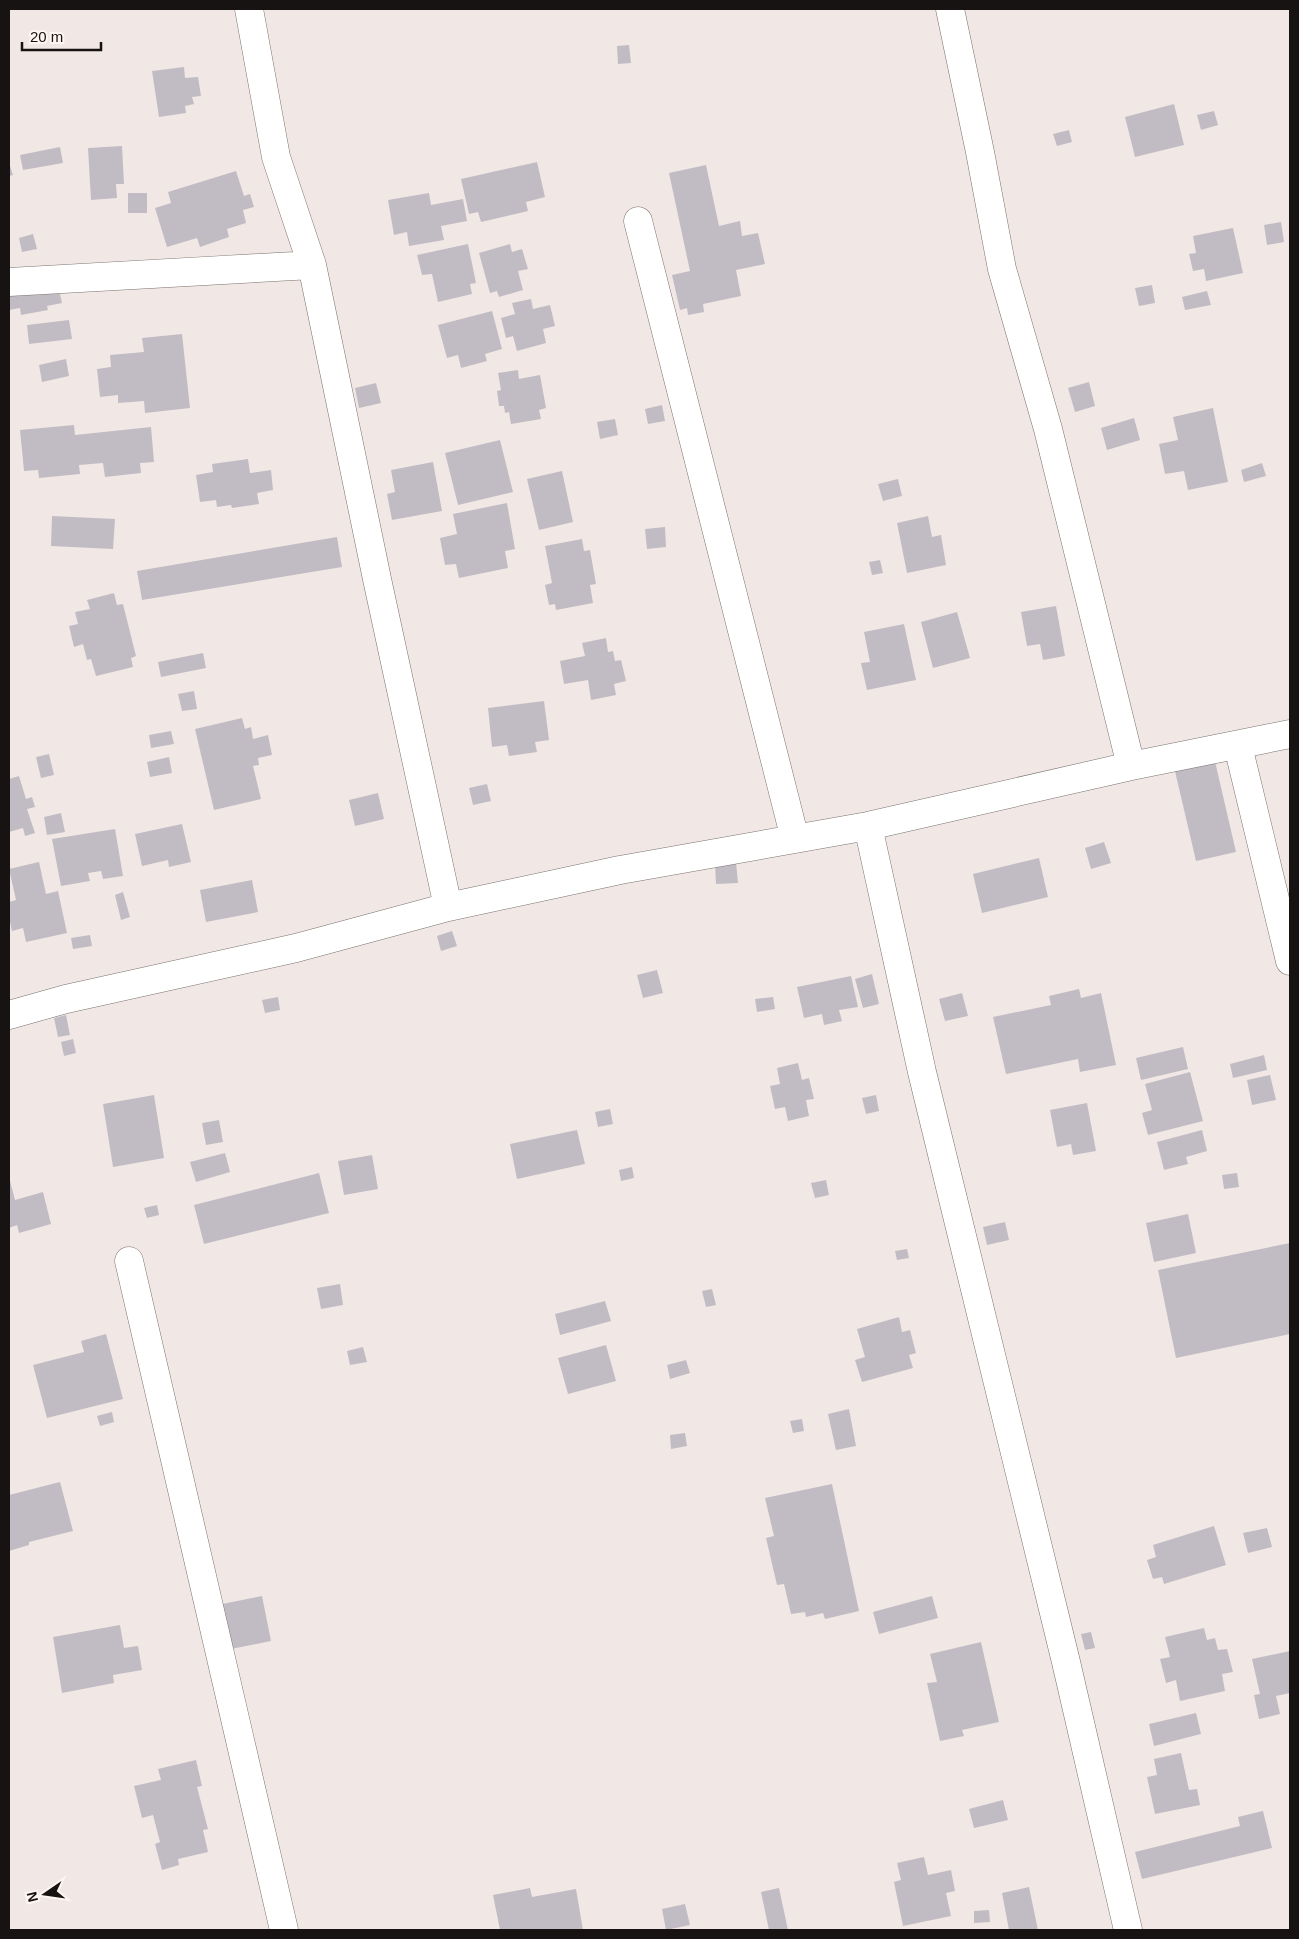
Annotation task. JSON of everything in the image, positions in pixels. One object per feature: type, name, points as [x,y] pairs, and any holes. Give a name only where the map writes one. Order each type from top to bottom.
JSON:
[{"type":"street","points":[[249,9],[276,157],[312,265],[448,907]]},
{"type":"street","points":[[950,9],[1002,269],[1048,429],[1131,766]]},
{"type":"street","points":[[638,220],[795,839]]},
{"type":"street","points":[[9,282],[312,265]]},
{"type":"street","points":[[9,1014],[66,999],[296,948],[448,907],[620,870],[868,826],[1131,766],[1238,746],[1290,734]]},
{"type":"street","points":[[1238,746],[1290,960]]},
{"type":"street","points":[[868,826],[922,1072],[1066,1662],[1128,1930]]},
{"type":"street","points":[[129,1261],[284,1930]]},
{"type":"building","points":[[629,45],[631,63],[618,64],[617,46]]},
{"type":"building","points":[[184,67],[185,78],[198,77],[201,96],[192,97],[194,104],[185,106],[186,113],[159,117],[152,71]]},
{"type":"building","points":[[1174,104],[1184,145],[1135,157],[1125,117]]},
{"type":"building","points":[[1214,111],[1218,125],[1201,130],[1197,115]]},
{"type":"building","points":[[1069,130],[1072,142],[1057,146],[1053,134]]},
{"type":"building","points":[[122,146],[124,184],[116,184],[117,198],[91,200],[88,148]]},
{"type":"building","points":[[60,147],[63,163],[23,170],[20,155]]},
{"type":"building","points":[[537,162],[545,197],[526,202],[528,211],[481,222],[478,212],[469,214],[461,179]]},
{"type":"building","points":[[9,163],[13,175],[9,176]]},
{"type":"building","points":[[706,165],[719,226],[740,221],[742,236],[758,233],[765,264],[736,270],[741,296],[703,304],[704,312],[688,315],[687,308],[680,310],[672,275],[690,271],[669,173]]},
{"type":"building","points":[[236,171],[244,196],[250,194],[254,207],[243,210],[246,223],[227,229],[229,237],[200,247],[197,238],[167,247],[155,208],[171,203],[168,192]]},
{"type":"building","points":[[128,193],[147,193],[147,213],[128,213]]},
{"type":"building","points":[[429,193],[431,205],[463,199],[467,221],[441,226],[444,240],[409,246],[407,232],[394,235],[388,200]]},
{"type":"building","points":[[1281,222],[1284,242],[1267,245],[1264,225]]},
{"type":"building","points":[[1233,228],[1243,273],[1206,281],[1204,269],[1193,271],[1189,254],[1196,253],[1193,236]]},
{"type":"building","points":[[33,234],[37,249],[22,252],[19,238]]},
{"type":"building","points":[[468,244],[476,283],[470,284],[472,294],[438,302],[432,274],[422,275],[417,255]]},
{"type":"building","points":[[510,244],[512,252],[522,249],[528,269],[518,271],[523,290],[499,297],[497,291],[490,293],[479,253]]},
{"type":"building","points":[[57,281],[62,303],[47,306],[48,310],[21,315],[20,308],[9,310],[9,291]]},
{"type":"building","points":[[1152,285],[1155,303],[1139,306],[1135,288]]},
{"type":"building","points":[[1207,291],[1211,305],[1185,310],[1182,297]]},
{"type":"building","points":[[531,299],[533,309],[550,305],[555,326],[543,329],[546,343],[517,351],[513,336],[506,338],[501,318],[515,314],[512,303]]},
{"type":"building","points":[[492,311],[502,349],[485,354],[487,361],[461,368],[458,355],[447,358],[438,325]]},
{"type":"building","points":[[69,320],[72,339],[29,344],[27,325]]},
{"type":"building","points":[[182,334],[190,408],[145,413],[144,401],[118,403],[118,395],[100,397],[97,369],[111,367],[110,355],[144,352],[142,338]]},
{"type":"building","points":[[66,359],[69,376],[42,382],[39,365]]},
{"type":"building","points":[[518,370],[519,379],[540,375],[546,408],[539,410],[541,419],[511,424],[509,412],[505,413],[504,406],[499,406],[497,391],[501,390],[498,373]]},
{"type":"building","points":[[1089,382],[1095,406],[1075,412],[1068,388]]},
{"type":"building","points":[[376,383],[381,403],[359,408],[355,388]]},
{"type":"building","points":[[662,405],[665,421],[648,424],[645,409]]},
{"type":"building","points":[[1213,408],[1228,482],[1188,490],[1184,471],[1165,474],[1159,444],[1178,440],[1173,417]]},
{"type":"building","points":[[1134,418],[1140,440],[1107,450],[1101,428]]},
{"type":"building","points":[[615,419],[618,435],[600,439],[597,422]]},
{"type":"building","points":[[74,425],[75,435],[151,427],[154,462],[140,463],[141,473],[105,477],[103,463],[79,465],[80,474],[39,478],[38,470],[24,471],[20,430]]},
{"type":"building","points":[[500,440],[513,492],[458,505],[445,453]]},
{"type":"building","points":[[248,459],[250,473],[271,470],[273,490],[257,493],[259,504],[232,508],[231,505],[217,507],[216,500],[200,502],[196,475],[213,472],[212,464]]},
{"type":"building","points":[[433,462],[442,511],[392,520],[387,494],[395,492],[391,470]]},
{"type":"building","points":[[1262,463],[1266,476],[1244,482],[1241,470]]},
{"type":"building","points":[[562,471],[573,522],[539,530],[527,479]]},
{"type":"building","points":[[898,479],[902,496],[883,501],[878,484]]},
{"type":"building","points":[[507,503],[515,549],[505,551],[508,568],[459,578],[456,564],[445,565],[440,538],[457,534],[453,514]]},
{"type":"building","points":[[52,516],[115,519],[113,549],[51,546]]},
{"type":"building","points":[[928,516],[932,537],[941,535],[946,565],[907,573],[897,523]]},
{"type":"building","points":[[665,527],[666,547],[647,549],[645,529]]},
{"type":"building","points":[[337,537],[342,567],[142,600],[137,571]]},
{"type":"building","points":[[582,539],[584,551],[590,550],[596,584],[590,585],[593,603],[556,610],[555,604],[549,605],[545,585],[552,583],[545,546]]},
{"type":"building","points":[[880,560],[883,573],[872,575],[869,562]]},
{"type":"building","points":[[114,593],[117,605],[123,604],[136,656],[131,658],[133,667],[96,676],[91,659],[87,660],[83,644],[74,647],[69,626],[78,624],[75,612],[90,609],[87,600]]},
{"type":"building","points":[[1056,606],[1065,656],[1043,660],[1040,644],[1027,646],[1021,612]]},
{"type":"building","points":[[957,612],[970,658],[933,668],[921,622]]},
{"type":"building","points":[[904,624],[916,680],[867,690],[861,663],[870,662],[864,632]]},
{"type":"building","points":[[606,638],[608,652],[613,651],[615,661],[621,660],[626,681],[614,684],[616,695],[591,700],[588,680],[564,684],[560,661],[585,656],[582,643]]},
{"type":"building","points":[[203,653],[206,668],[161,677],[158,662]]},
{"type":"building","points":[[194,691],[197,709],[182,711],[178,694]]},
{"type":"building","points":[[544,701],[549,740],[535,742],[537,752],[509,756],[507,745],[492,747],[488,708]]},
{"type":"building","points":[[242,718],[245,729],[251,727],[253,739],[268,735],[272,755],[258,758],[259,765],[253,766],[261,799],[214,810],[195,729]]},
{"type":"building","points":[[171,731],[174,744],[151,748],[149,735]]},
{"type":"building","points":[[49,754],[54,775],[41,778],[36,757]]},
{"type":"building","points":[[169,757],[172,773],[150,777],[147,762]]},
{"type":"building","points":[[1214,757],[1236,852],[1196,861],[1174,767]]},
{"type":"building","points":[[19,776],[26,799],[32,797],[35,807],[27,809],[35,833],[25,836],[23,828],[9,832],[9,779]]},
{"type":"building","points":[[487,784],[491,801],[473,805],[469,788]]},
{"type":"building","points":[[378,793],[384,819],[355,826],[349,800]]},
{"type":"building","points":[[61,813],[65,832],[47,835],[44,817]]},
{"type":"building","points":[[182,824],[191,862],[169,867],[168,860],[142,866],[135,834]]},
{"type":"building","points":[[115,829],[123,876],[103,879],[101,871],[88,873],[90,881],[61,886],[52,839]]},
{"type":"building","points":[[1104,842],[1111,863],[1091,869],[1085,848]]},
{"type":"building","points":[[1039,858],[1048,897],[982,913],[973,874]]},
{"type":"building","points":[[39,862],[46,894],[58,891],[67,933],[26,942],[23,928],[12,931],[9,902],[16,900],[9,869]]},
{"type":"building","points":[[736,862],[738,883],[716,884],[715,864]]},
{"type":"building","points":[[252,880],[258,912],[206,922],[200,890]]},
{"type":"building","points":[[123,892],[130,917],[121,920],[115,895]]},
{"type":"building","points":[[452,931],[457,946],[441,951],[437,936]]},
{"type":"building","points":[[90,935],[92,946],[73,949],[71,938]]},
{"type":"building","points":[[657,970],[663,993],[643,998],[637,975]]},
{"type":"building","points":[[872,974],[879,1004],[863,1008],[855,979]]},
{"type":"building","points":[[851,976],[858,1007],[839,1010],[842,1021],[824,1025],[822,1014],[804,1018],[797,987]]},
{"type":"building","points":[[1079,989],[1081,998],[1101,993],[1116,1065],[1080,1072],[1078,1059],[1006,1074],[993,1017],[1051,1005],[1049,996]]},
{"type":"building","points":[[962,993],[968,1016],[945,1021],[939,999]]},
{"type":"building","points":[[278,997],[280,1010],[265,1013],[262,1000]]},
{"type":"building","points":[[773,997],[775,1009],[757,1012],[755,999]]},
{"type":"building","points":[[66,1015],[70,1035],[58,1037],[54,1018]]},
{"type":"building","points":[[73,1039],[76,1053],[64,1056],[61,1042]]},
{"type":"building","points":[[1183,1047],[1188,1069],[1141,1080],[1136,1058]]},
{"type":"building","points":[[1264,1055],[1267,1070],[1233,1078],[1230,1064]]},
{"type":"building","points":[[798,1063],[802,1080],[809,1078],[814,1099],[806,1100],[809,1116],[788,1121],[785,1107],[775,1109],[770,1086],[780,1084],[777,1068]]},
{"type":"building","points":[[1190,1072],[1203,1121],[1148,1135],[1142,1113],[1152,1110],[1145,1084]]},
{"type":"building","points":[[1270,1075],[1276,1100],[1252,1105],[1247,1080]]},
{"type":"building","points":[[154,1095],[164,1158],[113,1167],[103,1104]]},
{"type":"building","points":[[876,1095],[879,1111],[866,1114],[862,1098]]},
{"type":"building","points":[[1087,1103],[1096,1151],[1073,1155],[1071,1144],[1057,1147],[1050,1110]]},
{"type":"building","points":[[610,1109],[613,1124],[598,1127],[595,1112]]},
{"type":"building","points":[[219,1120],[223,1142],[206,1145],[202,1123]]},
{"type":"building","points":[[577,1130],[585,1164],[517,1179],[510,1144]]},
{"type":"building","points":[[1202,1130],[1207,1151],[1186,1157],[1188,1164],[1164,1170],[1157,1142]]},
{"type":"building","points":[[225,1153],[230,1172],[196,1182],[190,1162]]},
{"type":"building","points":[[372,1155],[378,1189],[344,1195],[338,1161]]},
{"type":"building","points":[[632,1167],[634,1178],[621,1181],[619,1170]]},
{"type":"building","points":[[319,1173],[329,1213],[204,1244],[194,1205]]},
{"type":"building","points":[[1237,1173],[1239,1187],[1224,1189],[1222,1175]]},
{"type":"building","points":[[9,1177],[15,1200],[43,1192],[51,1224],[19,1233],[17,1225],[9,1228]]},
{"type":"building","points":[[826,1180],[829,1195],[815,1198],[811,1183]]},
{"type":"building","points":[[157,1205],[159,1215],[147,1218],[144,1208]]},
{"type":"building","points":[[1188,1214],[1196,1253],[1154,1262],[1146,1223]]},
{"type":"building","points":[[1005,1222],[1009,1240],[987,1245],[983,1227]]},
{"type":"building","points":[[1290,1243],[1290,1334],[1176,1358],[1158,1270]]},
{"type":"building","points":[[907,1249],[909,1258],[897,1260],[895,1251]]},
{"type":"building","points":[[340,1284],[343,1305],[321,1309],[317,1288]]},
{"type":"building","points":[[712,1289],[716,1305],[706,1307],[702,1291]]},
{"type":"building","points":[[605,1301],[611,1321],[560,1335],[555,1314]]},
{"type":"building","points":[[899,1317],[902,1332],[910,1330],[916,1353],[909,1355],[913,1368],[862,1382],[855,1360],[865,1357],[857,1329]]},
{"type":"building","points":[[106,1334],[123,1399],[47,1418],[33,1365],[84,1352],[81,1341]]},
{"type":"building","points":[[606,1345],[616,1381],[568,1394],[558,1358]]},
{"type":"building","points":[[363,1347],[367,1362],[350,1365],[347,1351]]},
{"type":"building","points":[[686,1360],[690,1373],[670,1379],[667,1365]]},
{"type":"building","points":[[849,1409],[856,1446],[836,1450],[828,1414]]},
{"type":"building","points":[[112,1412],[114,1422],[100,1426],[97,1416]]},
{"type":"building","points":[[802,1419],[804,1431],[793,1433],[790,1421]]},
{"type":"building","points":[[685,1433],[687,1446],[671,1449],[670,1435]]},
{"type":"building","points":[[60,1482],[73,1531],[29,1542],[29,1545],[9,1551],[9,1495]]},
{"type":"building","points":[[832,1484],[859,1611],[825,1619],[823,1613],[806,1617],[805,1612],[791,1614],[784,1584],[777,1585],[766,1538],[774,1536],[765,1498]]},
{"type":"building","points":[[1214,1526],[1226,1565],[1164,1584],[1162,1577],[1153,1579],[1147,1560],[1156,1557],[1153,1545]]},
{"type":"building","points":[[1267,1528],[1272,1547],[1248,1553],[1243,1533]]},
{"type":"building","points":[[262,1596],[271,1641],[231,1649],[222,1604]]},
{"type":"building","points":[[932,1596],[938,1618],[879,1634],[873,1612]]},
{"type":"building","points":[[120,1625],[124,1648],[138,1646],[142,1670],[113,1675],[114,1683],[62,1693],[53,1637]]},
{"type":"building","points":[[1204,1628],[1207,1640],[1215,1638],[1218,1650],[1227,1649],[1233,1672],[1222,1674],[1225,1691],[1180,1701],[1176,1680],[1166,1683],[1160,1659],[1170,1657],[1165,1637]]},
{"type":"building","points":[[1091,1632],[1095,1648],[1085,1650],[1081,1634]]},
{"type":"building","points":[[981,1642],[999,1722],[962,1730],[964,1736],[940,1741],[927,1683],[937,1682],[930,1654]]},
{"type":"building","points":[[1290,1651],[1290,1693],[1276,1696],[1280,1714],[1259,1719],[1254,1695],[1260,1694],[1252,1659]]},
{"type":"building","points":[[1196,1713],[1201,1734],[1154,1746],[1149,1724]]},
{"type":"building","points":[[1181,1753],[1189,1790],[1197,1789],[1200,1805],[1155,1814],[1147,1777],[1157,1775],[1154,1759]]},
{"type":"building","points":[[196,1760],[202,1786],[197,1787],[208,1829],[203,1830],[208,1852],[178,1859],[179,1865],[162,1870],[155,1844],[160,1842],[153,1815],[142,1818],[134,1786],[161,1780],[158,1769]]},
{"type":"building","points":[[1003,1800],[1008,1820],[974,1828],[969,1809]]},
{"type":"building","points":[[1263,1811],[1272,1848],[1142,1879],[1135,1852],[1240,1826],[1238,1817]]},
{"type":"building","points":[[924,1857],[928,1875],[951,1870],[955,1891],[946,1893],[951,1916],[903,1926],[894,1882],[901,1880],[897,1863]]},
{"type":"building","points":[[1029,1887],[1038,1930],[1009,1930],[1002,1893]]},
{"type":"building","points":[[530,1888],[532,1897],[576,1889],[583,1930],[500,1930],[493,1895]]},
{"type":"building","points":[[779,1888],[788,1930],[769,1930],[761,1892]]},
{"type":"building","points":[[685,1904],[690,1925],[666,1930],[662,1909]]},
{"type":"building","points":[[989,1910],[990,1922],[974,1923],[974,1911]]}]
